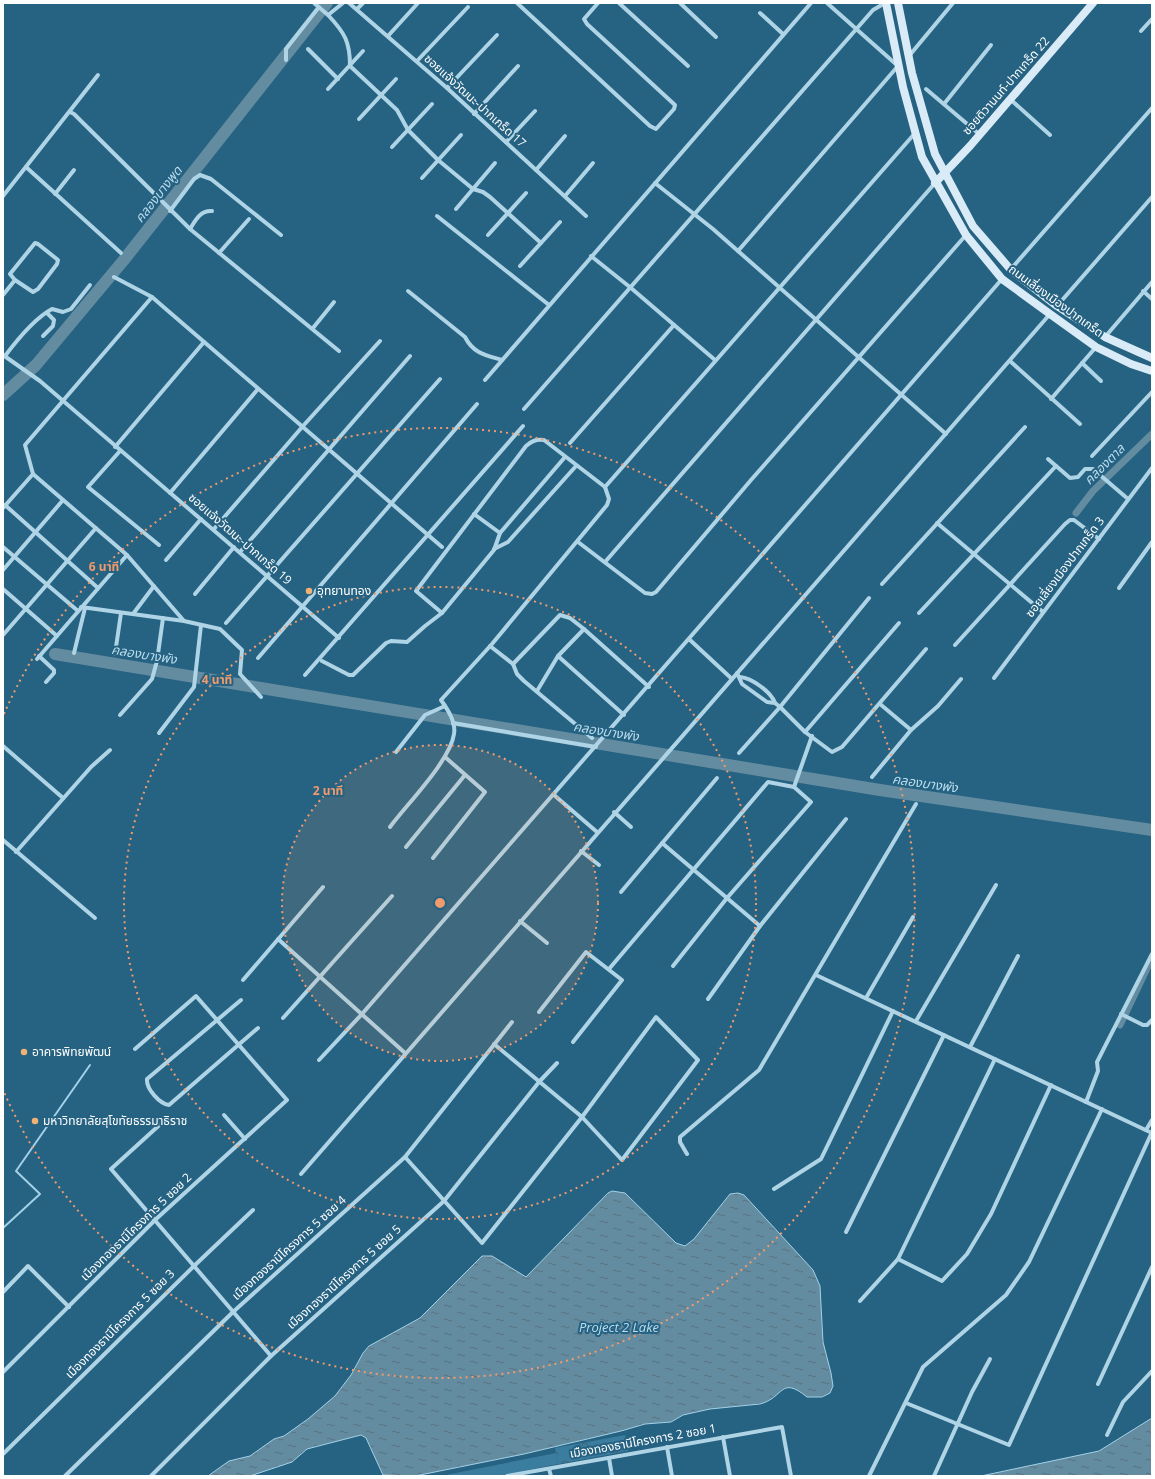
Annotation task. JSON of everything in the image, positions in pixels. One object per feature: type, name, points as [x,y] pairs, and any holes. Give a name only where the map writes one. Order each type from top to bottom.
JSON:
[{"type":"main road","name":"ถนนเลี่ยงเมืองปากเกร็ด","points":[[885,3],[898,66],[922,157],[966,235],[1002,279],[1096,347],[1131,364],[1152,371]]},
{"type":"main road","name":"ถนนเลี่ยงเมืองปากเกร็ด","points":[[898,3],[908,56],[935,154],[944,174],[973,226],[1011,270],[1057,306],[1105,337],[1152,358]]},
{"type":"main road","name":"ซอยติวานนท์-ปากเกร็ด 22","points":[[936,183],[1093,3]]},
{"type":"street","points":[[314,3],[321,8],[342,30],[350,48],[350,66],[396,110],[408,130],[438,160],[473,189],[483,192],[508,212],[541,243]]},
{"type":"street","points":[[328,15],[342,3]]},
{"type":"street","name":"ซอยแจ้งวัฒนะ-ปากเกร็ด 17","points":[[349,3],[447,88],[586,216]]},
{"type":"street","points":[[357,9],[363,3]]},
{"type":"street","points":[[388,36],[418,3]]},
{"type":"street","points":[[517,3],[650,126],[656,129],[674,109],[674,105],[587,24],[584,19],[598,3]]},
{"type":"street","points":[[619,3],[688,66]]},
{"type":"street","points":[[680,3],[716,37]]},
{"type":"street","points":[[485,380],[811,3]]},
{"type":"street","points":[[738,251],[898,66],[827,3]]},
{"type":"street","points":[[524,409],[632,288],[873,10],[885,3]]},
{"type":"street","points":[[908,56],[953,3]]},
{"type":"street","points":[[417,62],[468,7]]},
{"type":"street","points":[[286,60],[286,49],[321,8]]},
{"type":"street","points":[[760,13],[783,34]]},
{"type":"street","points":[[1142,31],[1152,19]]},
{"type":"street","points":[[447,88],[497,35]]},
{"type":"street","points":[[944,104],[991,45]]},
{"type":"street","points":[[308,49],[338,79]]},
{"type":"street","points":[[328,89],[363,51]]},
{"type":"street","points":[[474,114],[518,66]]},
{"type":"street","points":[[3,196],[98,75]]},
{"type":"street","points":[[359,119],[396,79]]},
{"type":"street","points":[[926,89],[979,134]]},
{"type":"street","points":[[1010,99],[1050,136]]},
{"type":"street","points":[[392,147],[432,104]]},
{"type":"street","points":[[1011,270],[1152,108]]},
{"type":"street","points":[[506,142],[535,111]]},
{"type":"street","points":[[70,112],[74,114],[168,209],[190,229],[313,328],[339,351]]},
{"type":"street","points":[[605,487],[916,132]]},
{"type":"street","points":[[422,178],[461,135]]},
{"type":"street","points":[[536,170],[564,136]]},
{"type":"street","points":[[456,209],[495,163]]},
{"type":"street","points":[[565,196],[593,163]]},
{"type":"street","points":[[26,167],[120,253]]},
{"type":"street","points":[[55,194],[74,170]]},
{"type":"street","points":[[168,209],[194,179],[200,175],[203,175],[281,235]]},
{"type":"street","points":[[655,183],[695,214],[738,251],[946,434]]},
{"type":"street","points":[[605,562],[936,183]]},
{"type":"street","points":[[488,235],[526,193]]},
{"type":"street","points":[[1057,306],[1152,197]]},
{"type":"street","points":[[190,229],[200,215],[204,212],[212,211]]},
{"type":"street","points":[[437,216],[549,305]]},
{"type":"street","points":[[219,253],[248,219]]},
{"type":"street","points":[[520,266],[560,222]]},
{"type":"street","points":[[578,542],[646,593],[652,594],[656,592],[859,356],[966,235]]},
{"type":"street","points":[[35,243],[58,260],[57,264],[35,291],[31,292],[15,280],[10,276],[11,273],[35,243]]},
{"type":"street","points":[[591,256],[632,288],[716,360]]},
{"type":"street","points":[[114,277],[152,298],[442,546]]},
{"type":"street","points":[[319,1060],[362,1014],[649,687],[1002,279]]},
{"type":"street","points":[[3,295],[15,280]]},
{"type":"street","points":[[1105,337],[1152,282]]},
{"type":"street","points":[[4,355],[35,323],[52,310],[63,312],[71,309],[90,285]]},
{"type":"street","points":[[408,291],[466,337],[470,347],[478,353],[502,360]]},
{"type":"street","points":[[1143,291],[1152,299]]},
{"type":"street","points":[[152,298],[25,445],[33,474],[127,555],[184,621]]},
{"type":"street","points":[[313,328],[334,302]]},
{"type":"street","points":[[43,336],[52,326],[54,320],[47,314]]},
{"type":"street","points":[[301,1174],[614,812],[732,679],[739,675],[1050,314]]},
{"type":"street","points":[[570,443],[674,325]]},
{"type":"street","points":[[214,529],[303,426],[380,341]]},
{"type":"street","points":[[115,446],[204,342]]},
{"type":"street","points":[[1051,399],[1096,347]]},
{"type":"street","name":"ซอยแจ้งวัฒนะ-ปากเกร็ด 19","points":[[4,355],[40,381],[234,546],[339,638]]},
{"type":"street","points":[[240,552],[410,356]]},
{"type":"street","points":[[1010,361],[1080,424]]},
{"type":"street","points":[[1082,363],[1102,381]]},
{"type":"street","points":[[226,623],[440,379]]},
{"type":"street","points":[[170,493],[258,389]]},
{"type":"street","points":[[1092,456],[1152,392]]},
{"type":"street","points":[[258,658],[477,404]]},
{"type":"street","points":[[305,675],[339,638],[523,426]]},
{"type":"street","points":[[882,584],[1026,427]]},
{"type":"street","points":[[390,827],[445,757],[454,733],[452,716],[441,700],[490,646],[578,542],[607,504],[609,499],[605,487],[544,440],[538,439],[532,441],[526,446],[416,591],[442,614]]},
{"type":"street","points":[[120,450],[88,487],[159,545]]},
{"type":"street","points":[[322,661],[349,675],[353,675],[386,643],[391,641],[407,642],[425,626],[442,614],[494,550],[500,534],[565,457]]},
{"type":"street","points":[[1048,459],[1067,477],[1078,478],[1085,469],[1093,468],[1128,499]]},
{"type":"street","points":[[494,550],[508,542],[576,466]]},
{"type":"street","points":[[919,613],[1056,466]]},
{"type":"street","name":"ซอยเลี่ยงเมืองปากเกร็ด 3","points":[[994,678],[1152,468]]},
{"type":"street","points":[[33,474],[4,507],[35,532],[98,588]]},
{"type":"street","points":[[3,570],[63,500]]},
{"type":"street","points":[[474,514],[500,534]]},
{"type":"street","points":[[166,560],[201,519]]},
{"type":"street","points":[[955,645],[1070,520],[1074,520],[1099,539]]},
{"type":"street","points":[[937,523],[1043,612]]},
{"type":"street","points":[[3,635],[96,528]]},
{"type":"street","points":[[1118,588],[1152,542]]},
{"type":"street","points":[[195,594],[234,546]]},
{"type":"street","points":[[3,547],[78,611]]},
{"type":"street","points":[[46,682],[54,673],[54,670],[38,657],[78,611],[83,608],[98,588],[127,555]]},
{"type":"street","points":[[133,614],[154,586]]},
{"type":"street","points":[[3,589],[57,636]]},
{"type":"street","points":[[739,754],[780,707],[869,598]]},
{"type":"street","points":[[83,608],[184,621],[220,629],[242,650],[240,674],[260,698]]},
{"type":"street","points":[[74,653],[83,608]]},
{"type":"street","points":[[115,654],[120,613]]},
{"type":"street","points":[[513,664],[560,616],[570,618],[584,629],[649,687]]},
{"type":"street","points":[[120,715],[152,679],[157,661],[163,618]]},
{"type":"street","points":[[805,732],[899,622]]},
{"type":"street","points":[[159,732],[194,686],[201,626]]},
{"type":"street","points":[[537,691],[558,656],[584,629]]},
{"type":"street","points":[[690,640],[732,679]]},
{"type":"street","points":[[490,646],[513,664],[517,674],[592,738]]},
{"type":"street","points":[[739,675],[747,678],[772,696],[775,703],[805,732],[832,752],[838,750],[880,704],[926,649]]},
{"type":"street","points":[[558,656],[624,715]]},
{"type":"street","points":[[739,675],[742,684],[767,702],[775,703]]},
{"type":"street","points":[[872,777],[911,730],[938,706],[961,679]]},
{"type":"street","points":[[880,704],[911,730]]},
{"type":"street","points":[[396,752],[424,716],[445,706]]},
{"type":"street","points":[[453,723],[596,747]]},
{"type":"street","points":[[794,788],[812,736]]},
{"type":"street","points":[[3,746],[63,798]]},
{"type":"street","points":[[16,852],[63,798],[110,750]]},
{"type":"street","points":[[432,858],[485,792],[445,757]]},
{"type":"street","points":[[406,847],[465,776]]},
{"type":"street","points":[[621,892],[717,778]]},
{"type":"street","points":[[609,969],[768,782],[794,788],[811,802],[727,898],[673,966]]},
{"type":"street","points":[[554,795],[597,832]]},
{"type":"street","points":[[687,1154],[680,1142],[680,1138],[759,1070],[916,804]]},
{"type":"street","points":[[614,812],[631,827]]},
{"type":"street","points":[[708,999],[760,926],[846,819]]},
{"type":"street","points":[[3,840],[95,918]]},
{"type":"street","points":[[662,843],[760,926]]},
{"type":"street","points":[[580,851],[599,865]]},
{"type":"street","points":[[916,1022],[996,885]]},
{"type":"street","points":[[243,980],[323,887]]},
{"type":"street","points":[[283,1018],[392,896]]},
{"type":"street","points":[[866,998],[913,917]]},
{"type":"street","points":[[520,921],[547,943]]},
{"type":"street","points":[[278,939],[405,1053]]},
{"type":"street","points":[[539,1012],[586,952],[622,980],[573,1042]]},
{"type":"street","points":[[1086,1102],[1098,1071],[1097,1062],[1152,954]]},
{"type":"street","points":[[970,1047],[1018,956]]},
{"type":"street","points":[[816,975],[1152,1132],[1009,1445],[906,1403]]},
{"type":"street","points":[[135,1049],[196,996],[239,1044]]},
{"type":"street","points":[[241,1000],[147,1079],[147,1085],[165,1104],[170,1105],[258,1028]]},
{"type":"street","points":[[774,1188],[820,1159],[893,1011]]},
{"type":"street","points":[[1121,1014],[1143,1025],[1148,1025],[1152,1020]]},
{"type":"street","points":[[405,1157],[482,1243],[582,1117],[656,1017],[698,1060],[622,1160],[582,1117],[494,1044]]},
{"type":"street","name":"เมืองทองธานีโครงการ 5 ซอย 4","points":[[65,1476],[233,1312],[405,1157],[512,1022]]},
{"type":"street","points":[[846,1232],[944,1035]]},
{"type":"street","name":"เมืองทองธานีโครงการ 5 ซอย 2","points":[[3,1372],[155,1220],[286,1100],[239,1044]]},
{"type":"street","points":[[860,1300],[898,1259],[995,1059]]},
{"type":"street","name":"เมืองทองธานีโครงการ 5 ซอย 5","points":[[151,1476],[271,1356],[444,1201],[539,1082],[557,1063]]},
{"type":"street","points":[[898,1259],[942,1280],[967,1254],[991,1214],[1051,1085]]},
{"type":"street","points":[[869,1476],[923,1367],[1006,1295],[1029,1262],[1102,1109]]},
{"type":"street","points":[[224,1115],[245,1139]]},
{"type":"street","points":[[165,1120],[111,1169],[271,1356]]},
{"type":"street","points":[[1146,1130],[1152,1120]]},
{"type":"street","name":"เมืองทองธานีโครงการ 5 ซอย 3","points":[[3,1454],[253,1210]]},
{"type":"street","points":[[3,1292],[28,1266],[69,1307]]},
{"type":"street","points":[[1098,1384],[1152,1267]]},
{"type":"street","points":[[934,1476],[972,1392],[990,1359]]},
{"type":"street","points":[[1107,1434],[1123,1402],[1152,1371]]},
{"type":"street","name":"เมืองทองธานีโครงการ 2 ซอย 1","points":[[508,1476],[782,1427],[791,1476]]},
{"type":"street","points":[[723,1437],[730,1476]]},
{"type":"street","points":[[667,1448],[672,1476]]},
{"type":"street","points":[[609,1458],[612,1476]]},
{"type":"street","points":[[549,1468],[551,1476]]},
{"type":"green space","points":[[625,1435],[628,1451],[558,1464],[555,1448]]},
{"type":"green space","points":[[556,1453],[558,1464],[498,1476],[441,1476]]},
{"type":"water","name":"Project 2 Lake","points":[[612,1191],[625,1193],[676,1243],[685,1246],[694,1239],[730,1194],[738,1193],[744,1195],[813,1270],[820,1286],[823,1342],[833,1386],[830,1393],[822,1397],[807,1397],[792,1388],[787,1388],[768,1401],[760,1404],[710,1409],[683,1415],[671,1422],[645,1424],[524,1454],[415,1476],[383,1475],[366,1438],[361,1435],[307,1449],[292,1462],[250,1476],[208,1476],[229,1461],[250,1456],[274,1439],[284,1436],[308,1419],[335,1396],[351,1375],[363,1353],[369,1346],[420,1318],[482,1256],[492,1256],[526,1277],[608,1193]]},
{"type":"water","points":[[1152,1418],[1152,1476],[981,1476],[1099,1451]]},
{"type":"waterway","name":"คลองบางพูด","points":[[3,395],[36,365],[123,261],[327,3]]},
{"type":"waterway","name":"คลองตาล","points":[[1076,513],[1093,491],[1152,434]]},
{"type":"waterway","name":"คลองบางพัง","points":[[55,654],[880,790],[1152,830]]},
{"type":"waterway","points":[[1120,1025],[1152,958]]},
{"type":"waterway","points":[[3,1228],[40,1194],[16,1171],[90,1065]]},
{"type":"place","name":"อุทยานทอง","points":[[309,591]]},
{"type":"place","name":"อาคารพิทยพัฒน์","points":[[24,1052]]},
{"type":"place","name":"มหาวิทยาลัยสุโขทัยธรรมาธิราช","points":[[35,1121]]}]
